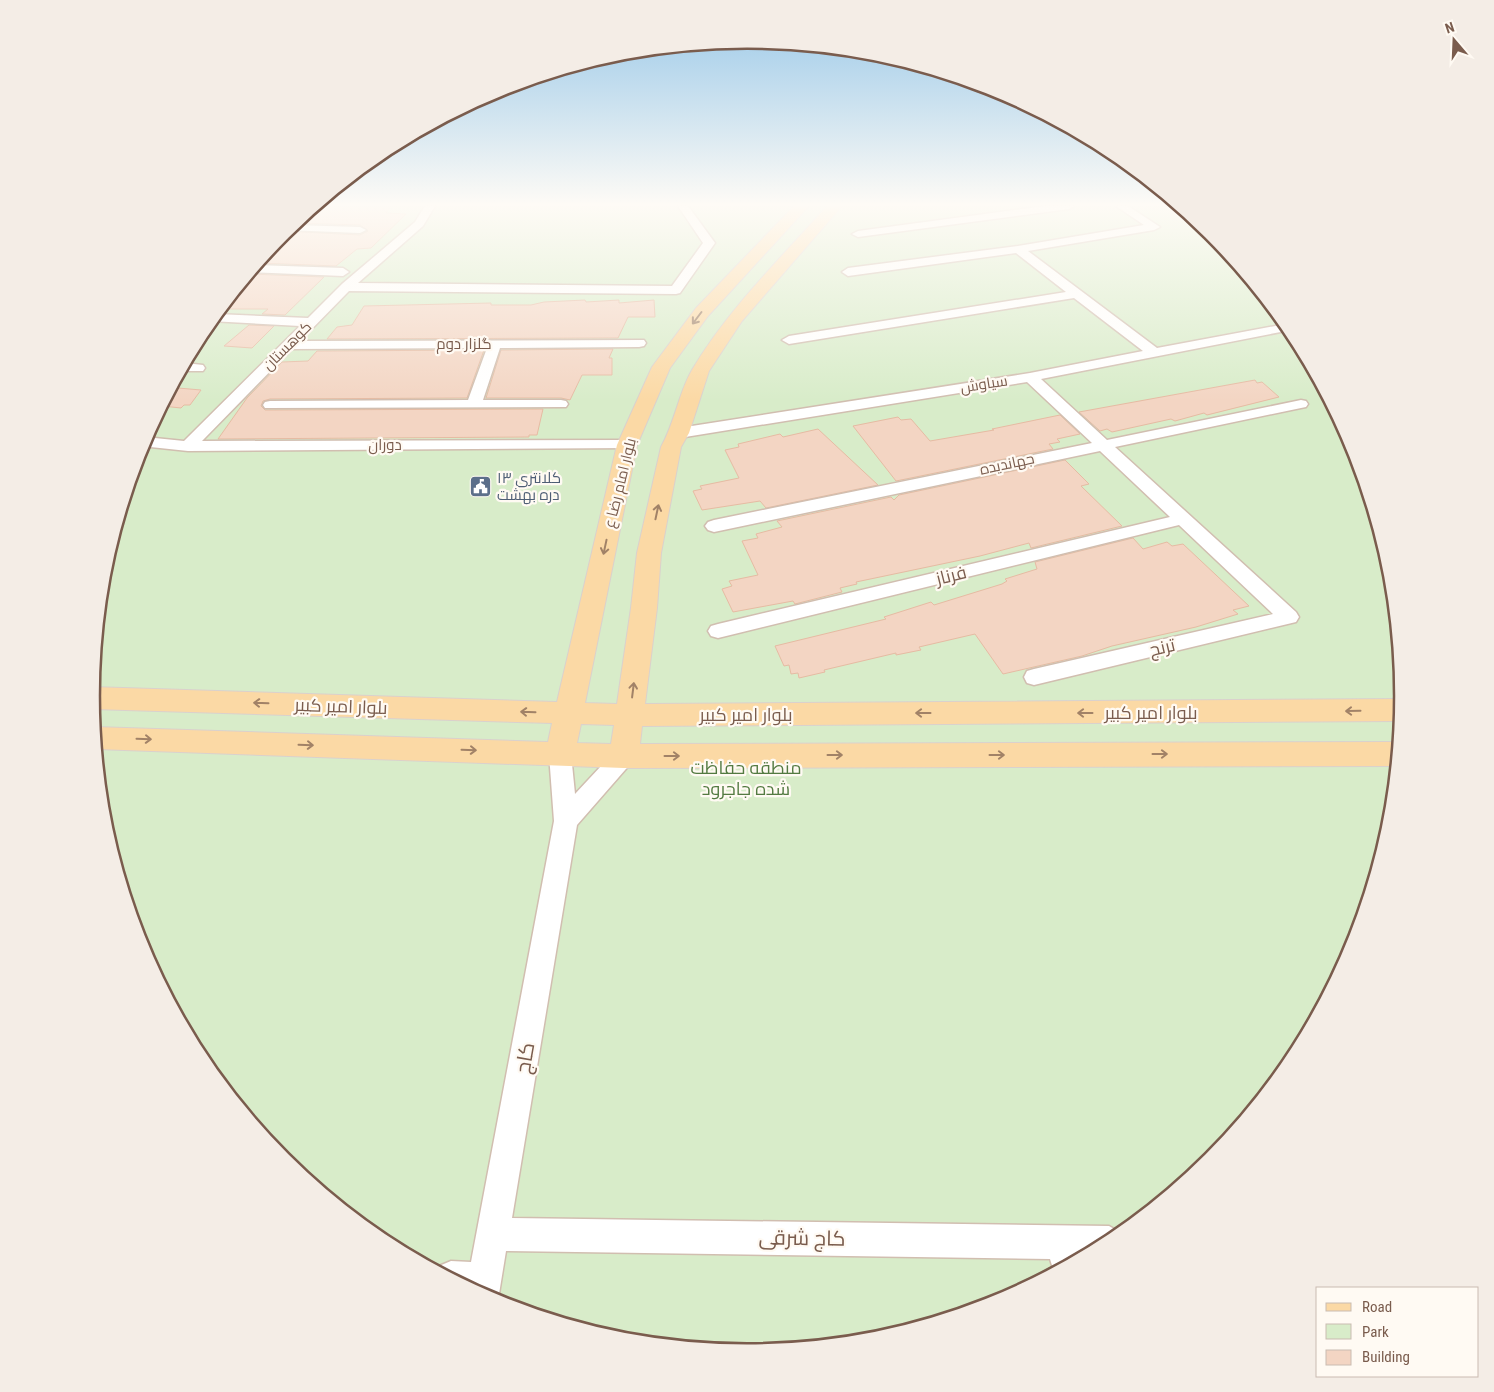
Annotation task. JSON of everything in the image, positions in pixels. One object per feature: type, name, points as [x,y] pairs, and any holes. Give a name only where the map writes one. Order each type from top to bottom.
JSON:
[{"type":"main road","name":"بلوار امام رضا ع","points":[[560,754],[627,444],[661,367],[702,312],[740,271]]},
{"type":"main road","points":[[624,756],[649,553],[671,447],[678,433],[700,371],[736,318],[777,271]]},
{"type":"main road","name":"بلوار امیر کبیر","points":[[100,698],[630,715],[1394,711]]},
{"type":"main road","points":[[101,738],[624,756],[1391,754]]},
{"type":"street","points":[[312,271],[344,272]]},
{"type":"street","name":"کوهستان","points":[[188,446],[288,345],[365,271]]},
{"type":"street","points":[[346,288],[676,290],[689,271]]},
{"type":"street","points":[[848,272],[856,271]]},
{"type":"street","points":[[1047,271],[1154,353]]},
{"type":"street","points":[[789,340],[1077,294]]},
{"type":"street","points":[[222,318],[312,322]]},
{"type":"street","name":"سیاوش","points":[[678,433],[1030,377],[1280,329]]},
{"type":"street","name":"گلزار دوم","points":[[288,345],[639,343]]},
{"type":"street","points":[[474,404],[495,344]]},
{"type":"street","points":[[189,367],[198,368]]},
{"type":"street","points":[[1030,377],[1183,519]]},
{"type":"street","points":[[270,405],[561,404]]},
{"type":"street","name":"جهاندیده","points":[[714,526],[1301,404]]},
{"type":"street","name":"دوران","points":[[151,443],[188,446],[627,444]]},
{"type":"street","name":"ترنج","points":[[1034,677],[1289,618],[1183,519]]},
{"type":"street","name":"فرناز","points":[[718,631],[1183,519]]},
{"type":"street","name":"کاج","points":[[483,1287],[494,1234],[566,821],[560,754]]},
{"type":"street","points":[[566,821],[624,756]]},
{"type":"street","name":"کاج شرقی","points":[[494,1234],[1066,1253],[1084,1248]]},
{"type":"green space","name":"منطقه حفاظت شده جاجرود","points":[[258,271],[1236,271],[1285,336],[1308,372],[1328,410],[1360,488],[1382,570],[1389,612],[1393,654],[1393,738],[1382,822],[1360,904],[1328,982],[1308,1020],[1285,1056],[1234,1123],[1174,1183],[1141,1209],[1071,1257],[1033,1277],[955,1309],[915,1321],[831,1338],[789,1342],[705,1342],[663,1338],[621,1331],[539,1309],[461,1277],[423,1257],[387,1234],[320,1183],[260,1123],[234,1090],[186,1020],[166,982],[134,904],[122,864],[105,780],[101,738],[101,654],[105,612],[112,570],[134,488],[166,410],[186,372],[209,336]]},
{"type":"building","points":[[256,274],[324,277],[285,315],[262,314],[268,309],[229,309]]},
{"type":"building","points":[[585,300],[586,302],[619,300],[619,303],[654,300],[655,317],[628,317],[618,338],[327,339],[337,327],[352,325],[364,306],[491,303],[491,305],[531,305],[544,302]]},
{"type":"building","points":[[249,325],[274,326],[252,348],[224,346]]},
{"type":"building","points":[[613,349],[609,358],[612,358],[612,375],[582,375],[570,400],[561,398],[486,398],[501,350]]},
{"type":"building","points":[[484,350],[467,398],[270,399],[263,401],[261,406],[265,410],[543,409],[537,435],[529,435],[529,437],[218,439],[247,398],[282,362],[308,361],[317,351]]},
{"type":"building","points":[[1255,380],[1257,383],[1262,382],[1279,397],[1207,415],[1204,413],[1175,421],[1171,419],[1112,432],[1107,429],[1100,431],[1079,412]]},
{"type":"building","points":[[177,389],[201,390],[190,405],[184,405],[181,408],[168,407]]},
{"type":"building","points":[[1060,415],[1080,434],[1057,439],[1060,442],[1049,444],[1053,449],[896,481],[853,426],[898,417],[901,420],[911,419],[930,441],[994,430],[992,429]]},
{"type":"building","points":[[818,429],[878,485],[766,508],[760,501],[702,510],[693,491],[702,489],[700,486],[739,478],[725,450],[739,447],[738,444],[780,434],[783,437]]},
{"type":"building","points":[[1065,460],[1089,484],[1081,486],[1122,526],[1031,548],[1029,543],[980,556],[856,582],[857,584],[840,588],[842,592],[795,604],[793,601],[733,612],[722,589],[732,586],[729,581],[758,575],[742,541],[758,538],[756,534],[782,527],[777,521],[891,497],[894,500],[899,495]]},
{"type":"building","points":[[1133,538],[1143,549],[1167,542],[1172,546],[1183,544],[1249,606],[1233,610],[1238,614],[1196,627],[1003,674],[975,634],[919,647],[921,650],[896,655],[896,653],[824,670],[825,672],[799,678],[798,673],[791,674],[789,665],[784,666],[775,646],[886,619],[884,617],[931,602],[934,605],[1002,584],[1007,581],[1005,579],[1037,569],[1035,562]]},
{"type":"place","name":"کلانتری ۱۳ دره بهشت","points":[[481,487]]}]
